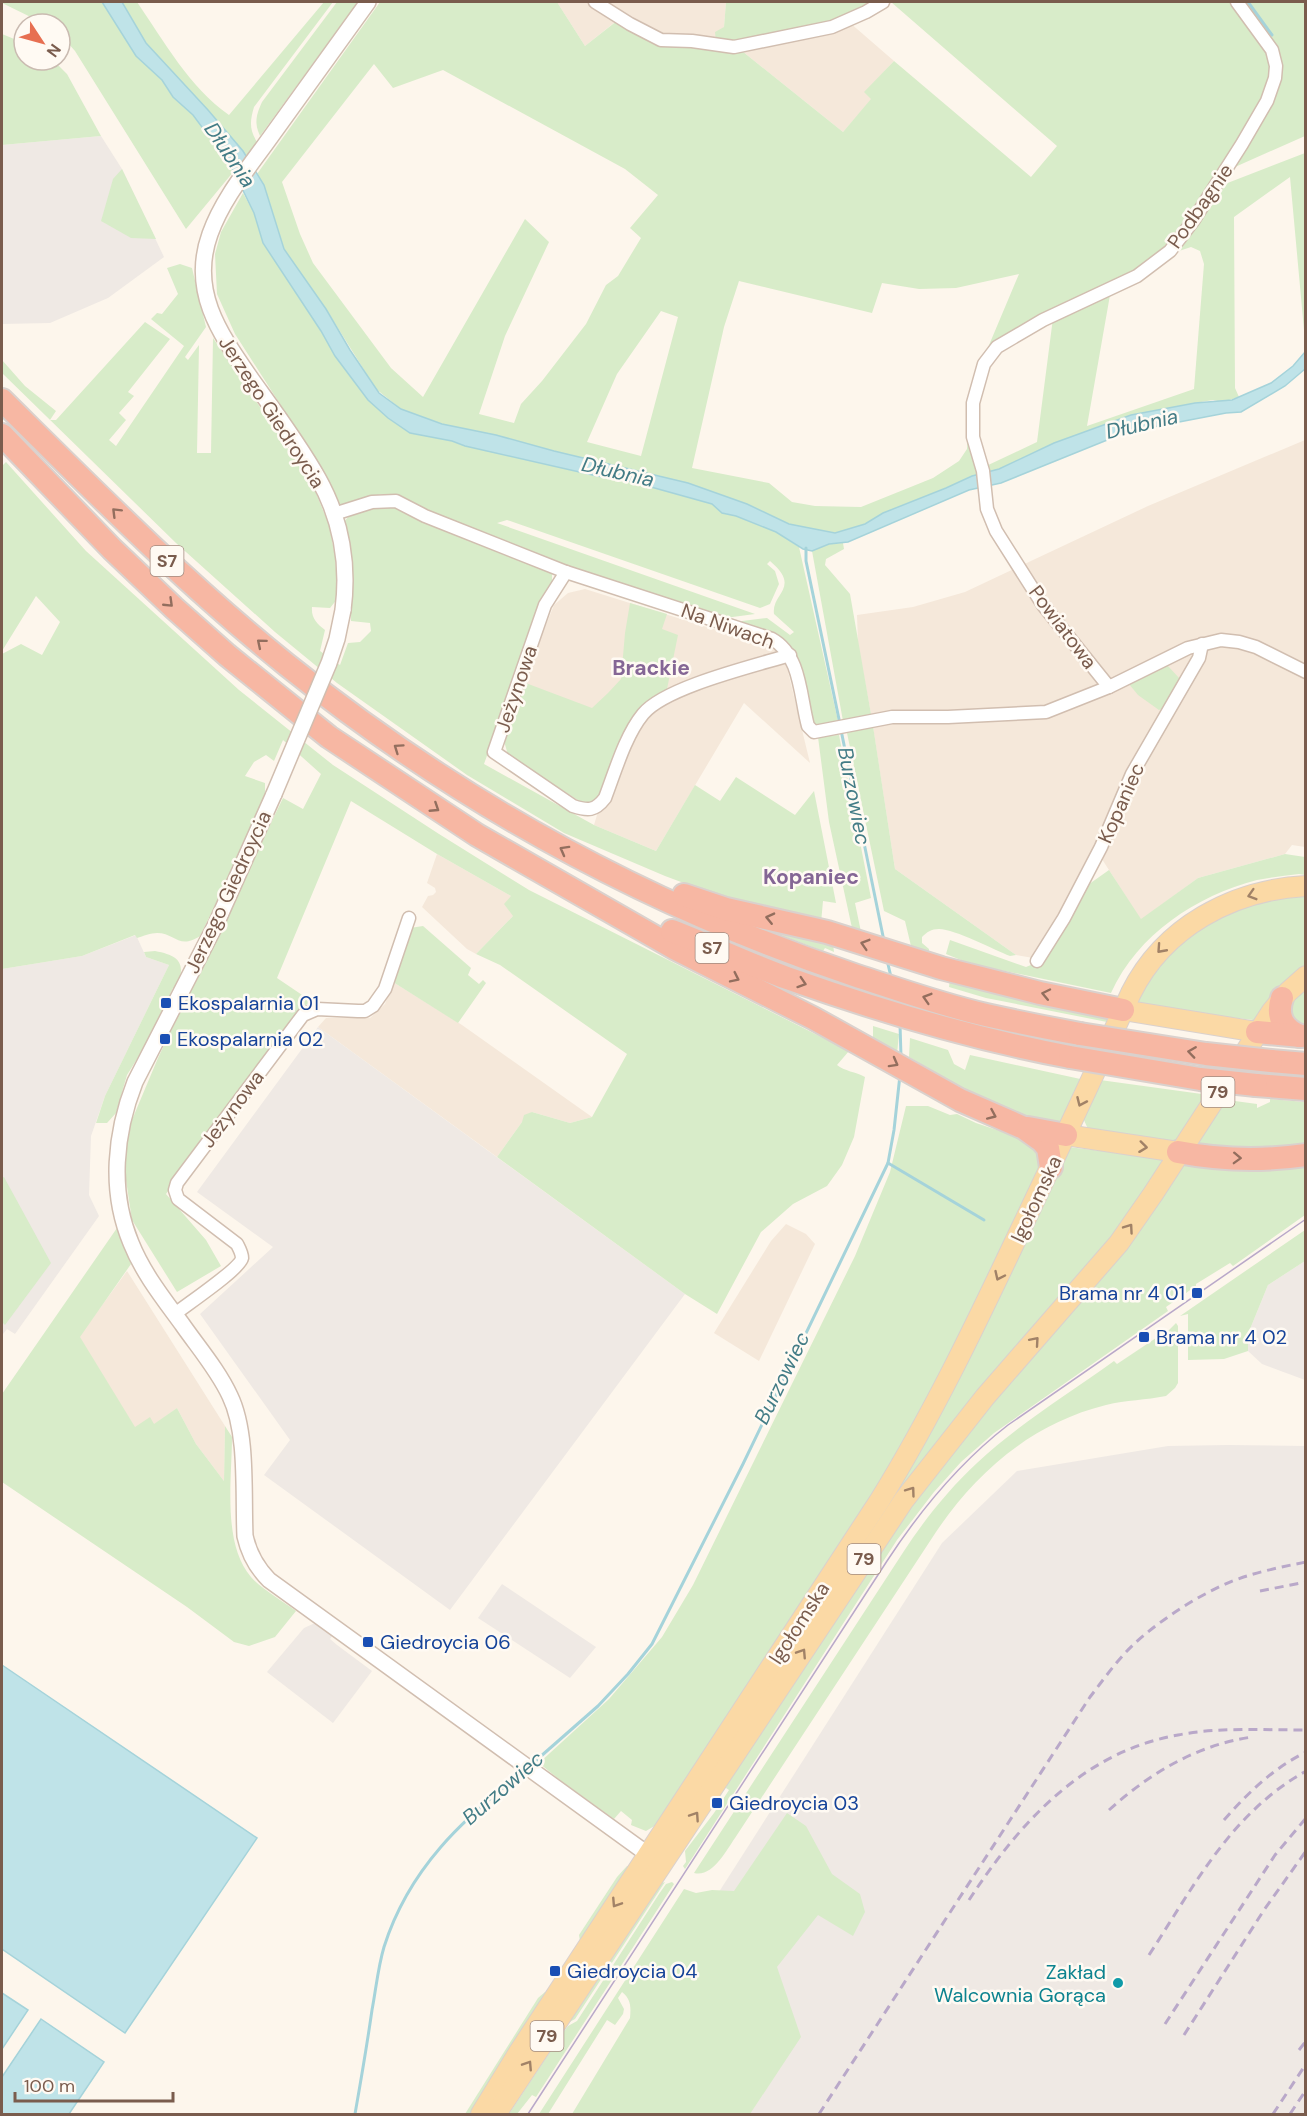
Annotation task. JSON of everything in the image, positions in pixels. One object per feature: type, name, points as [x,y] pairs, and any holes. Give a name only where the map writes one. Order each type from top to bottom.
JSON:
[{"type":"highway","name":"S7","points":[[2,400],[159,555],[300,675],[450,783],[531,832],[616,876],[716,923],[828,967],[983,1014],[1080,1034],[1186,1052],[1305,1064]]},
{"type":"highway","name":"S7","points":[[2,435],[112,549],[174,608],[291,707],[339,743],[442,813],[529,865],[592,899],[746,962],[832,993],[924,1023],[976,1037],[1070,1058],[1189,1078],[1305,1089]]},
{"type":"highway","points":[[616,876],[726,909],[827,932],[941,968],[1040,993],[1123,1010]]},
{"type":"highway","points":[[592,899],[676,949],[843,1034],[960,1100],[1023,1128],[1048,1148],[1051,1167]]},
{"type":"highway","points":[[1282,998],[1279,1012],[1282,1022],[1291,1032],[1303,1036]]},
{"type":"highway","points":[[1257,1032],[1303,1036]]},
{"type":"highway","points":[[1023,1128],[1066,1135]]},
{"type":"highway","points":[[1179,1152],[1242,1158],[1281,1158],[1305,1155]]},
{"type":"main road","name":"79","points":[[1123,1010],[1150,961],[1165,944],[1188,925],[1219,907],[1250,895],[1279,888],[1305,886]]},
{"type":"main road","name":"79","points":[[1179,1152],[1257,1032],[1282,998],[1305,976]]},
{"type":"main road","points":[[1123,1010],[1257,1032]]},
{"type":"main road","name":"Igołomska","points":[[496,2115],[907,1455],[964,1348],[1123,1010]]},
{"type":"main road","points":[[1066,1135],[1179,1152]]},
{"type":"main road","name":"Igołomska","points":[[481,2115],[525,2043],[910,1493],[985,1397],[1119,1243],[1179,1152]]},
{"type":"street","name":"Jerzego Giedroycia","points":[[368,2],[233,190],[213,226],[204,255],[205,287],[216,326],[309,463],[334,514],[342,543],[345,567],[343,610],[329,663],[274,794],[217,922],[135,1082],[121,1124],[117,1160],[118,1192],[130,1242],[141,1264],[221,1379],[231,1397],[240,1424],[245,1536],[249,1553],[258,1568],[269,1580],[655,1859]]},
{"type":"street","points":[[595,2],[661,40],[692,41],[734,47],[832,27],[883,2]]},
{"type":"street","name":"Podbagnie","points":[[984,364],[992,352],[1010,338],[1137,276],[1165,255],[1185,234],[1242,144],[1267,100],[1275,78],[1276,66],[1272,50],[1236,2]]},
{"type":"street","name":"Powiatowa","points":[[984,364],[973,404],[972,420],[974,444],[983,471],[989,516],[1043,605],[1109,687],[1188,648],[1230,640],[1247,644],[1305,672]]},
{"type":"street","name":"Na Niwach","points":[[334,514],[372,502],[396,501],[425,516],[566,572],[780,643],[790,655],[808,726],[814,732],[892,717],[1036,713],[1062,707],[1109,687]]},
{"type":"street","name":"Jeżynowa","points":[[566,572],[545,605],[494,752],[573,806],[588,810],[599,805],[605,798],[634,727],[644,712],[654,703],[677,691],[790,655]]},
{"type":"street","name":"Kopaniec","points":[[1037,961],[1068,910],[1101,847],[1132,774],[1199,658],[1202,644]]},
{"type":"street","name":"Jeżynowa","points":[[175,1314],[228,1274],[242,1258],[237,1244],[178,1199],[175,1190],[177,1183],[303,1015],[316,1009],[365,1011],[377,1002],[390,975],[409,918]]},
{"type":"shaded area","points":[[557,2],[588,2],[609,15],[615,22],[585,46]]},
{"type":"shaded area","points":[[600,2],[726,2],[724,27],[716,42],[683,35],[653,33]]},
{"type":"shaded area","points":[[849,22],[894,61],[865,92],[872,99],[843,132],[742,51]]},
{"type":"shaded area","points":[[101,136],[122,169],[164,257],[108,298],[50,323],[2,324],[2,145]]},
{"type":"shaded area","points":[[1305,440],[1305,847],[1292,845],[1285,854],[1198,878],[1141,920],[1100,856],[1033,958],[1016,955],[895,869],[858,644],[857,615],[913,607],[965,592],[1148,506]]},
{"type":"shaded area","points":[[585,589],[783,651],[810,763],[744,703],[656,851],[594,825],[603,795],[523,682],[554,605],[568,593]]},
{"type":"shaded area","points":[[437,854],[511,896],[514,915],[476,954],[467,949],[422,907],[428,896],[436,892],[435,888],[427,883]]},
{"type":"shaded area","points":[[136,935],[146,957],[169,965],[105,1096],[91,1136],[89,1195],[99,1216],[15,1334],[7,1329],[3,1334],[2,969],[82,956]]},
{"type":"shaded area","points":[[393,982],[462,1025],[592,1117],[570,1123],[532,1112],[497,1157],[318,1027],[326,1018],[370,1018],[385,1004]]},
{"type":"shaded area","points":[[318,1027],[685,1294],[450,1610],[264,1475],[290,1440],[200,1314],[273,1247],[197,1192]]},
{"type":"shaded area","points":[[786,1224],[806,1234],[815,1244],[759,1361],[714,1333],[771,1241]]},
{"type":"shaded area","points":[[1305,1261],[1305,1380],[1262,1364],[1248,1351],[1248,1334],[1268,1285]]},
{"type":"shaded area","points":[[127,1271],[225,1426],[224,1481],[196,1444],[177,1408],[154,1425],[135,1428],[79,1337]]},
{"type":"shaded area","points":[[1168,1446],[1305,1446],[1305,2114],[577,2114],[942,1543],[1017,1471]]},
{"type":"shaded area","points":[[502,1584],[596,1647],[570,1678],[478,1618]]},
{"type":"shaded area","points":[[315,1623],[332,1636],[330,1639],[337,1645],[372,1671],[333,1723],[267,1672],[304,1628]]},
{"type":"green space","points":[[102,2],[136,56],[162,80],[173,97],[193,115],[234,171],[186,229],[72,48],[72,12],[20,12],[2,3]]},
{"type":"green space","points":[[122,2],[137,2],[189,77],[229,115],[324,2],[333,2],[254,107],[251,125],[257,142],[246,156],[208,110],[146,43]]},
{"type":"green space","points":[[337,2],[358,2],[260,136],[257,119],[262,102]]},
{"type":"green space","points":[[380,2],[557,2],[585,46],[618,20],[667,45],[742,51],[843,132],[871,99],[864,92],[894,61],[1031,177],[1057,146],[891,2],[1233,2],[1268,47],[1272,80],[1203,199],[1169,247],[1134,273],[984,357],[1019,274],[956,288],[919,289],[882,283],[872,313],[739,281],[724,327],[692,468],[769,483],[792,502],[815,506],[861,507],[933,478],[959,461],[967,449],[969,413],[980,474],[883,513],[865,524],[832,533],[789,524],[747,504],[688,483],[496,435],[442,424],[401,409],[376,389],[326,309],[284,249],[264,185],[257,174]],"holes":[[[374,64],[393,88],[443,70],[625,169],[658,195],[630,228],[641,238],[618,276],[606,285],[586,324],[521,404],[514,423],[479,414],[505,336],[549,242],[525,219],[423,397],[391,368],[313,263],[300,234],[282,182]],[[661,311],[678,317],[641,456],[587,442],[617,374]]]},
{"type":"green space","points":[[726,2],[876,2],[859,8],[855,13],[822,25],[733,43],[716,42],[715,32],[724,27]]},
{"type":"green space","points":[[1242,2],[1305,2],[1305,136],[1235,167],[1279,72]]},
{"type":"green space","points":[[2,34],[12,38],[12,72],[65,72],[101,136],[2,145]]},
{"type":"green space","points":[[1305,153],[1305,341],[1290,177],[1234,217],[1235,388],[1239,397],[1223,402],[1213,400],[1131,415],[1054,443],[986,473],[984,467],[1037,442],[1053,318],[1110,295],[1087,426],[1194,389],[1204,264],[1200,251],[1191,247],[1173,253],[1192,233],[1216,193],[1225,184]]},
{"type":"green space","points":[[122,169],[156,239],[131,238],[101,221],[113,179]]},
{"type":"green space","points":[[243,193],[254,213],[263,243],[335,356],[368,400],[410,433],[597,476],[633,482],[712,504],[722,513],[736,516],[776,532],[799,547],[838,721],[816,726],[811,719],[791,648],[786,643],[740,624],[742,621],[767,618],[790,635],[794,632],[774,614],[774,607],[785,584],[779,570],[770,561],[767,564],[775,571],[779,584],[770,604],[760,608],[507,520],[497,523],[755,614],[725,618],[562,566],[417,507],[395,495],[376,495],[340,505],[321,468],[235,334],[217,294],[215,254],[221,232]]},
{"type":"green space","points":[[180,264],[192,268],[206,327],[185,357],[188,360],[199,345],[197,453],[211,453],[213,338],[316,493],[329,525],[335,556],[338,598],[330,608],[312,607],[315,620],[325,630],[320,651],[340,665],[348,643],[360,642],[371,631],[370,623],[351,621],[351,555],[344,523],[347,518],[359,511],[375,507],[396,508],[552,572],[552,585],[535,621],[484,764],[594,825],[656,851],[695,785],[720,801],[736,777],[795,815],[814,791],[836,903],[823,901],[821,923],[740,904],[665,876],[564,833],[467,775],[337,683],[275,632],[176,543],[50,420],[56,420],[145,322],[170,339],[128,392],[134,396],[119,413],[126,420],[109,440],[116,446],[184,346],[151,319],[157,313],[162,314],[178,294],[167,268]]},
{"type":"green space","points":[[2,360],[25,386],[56,411],[50,420],[2,373]]},
{"type":"green space","points":[[6,462],[86,551],[239,690],[333,765],[529,890],[849,1051],[837,1065],[865,1077],[854,1137],[842,1165],[827,1186],[793,1204],[761,1232],[717,1314],[685,1294],[497,1157],[522,1122],[524,1115],[532,1112],[570,1123],[592,1117],[627,1054],[500,965],[476,954],[513,916],[504,904],[511,896],[351,801],[277,978],[311,1001],[299,1011],[227,1106],[166,1194],[206,1240],[221,1266],[177,1292],[132,1220],[123,1160],[129,1127],[158,1058],[283,798],[303,809],[321,774],[283,740],[274,761],[266,755],[254,762],[245,776],[265,783],[265,794],[231,873],[200,936],[193,940],[182,941],[157,933],[137,938],[135,935],[82,956],[2,969],[2,654],[21,644],[42,655],[60,622],[36,596],[2,651],[2,466]]},
{"type":"green space","points":[[843,543],[844,549],[826,559],[825,565],[850,594],[871,714],[843,721],[812,551],[829,544]]},
{"type":"green space","points":[[630,603],[667,614],[662,629],[678,635],[667,689],[651,701],[603,795],[587,806],[508,755],[504,741],[523,682],[592,708],[621,679]]},
{"type":"green space","points":[[1167,665],[1180,679],[1163,708],[1159,710],[1138,695],[1129,684]]},
{"type":"green space","points":[[873,726],[895,869],[1016,955],[1010,956],[964,936],[939,929],[929,931],[922,937],[922,943],[929,949],[929,952],[911,946],[905,921],[884,911],[847,733]]},
{"type":"green space","points":[[839,735],[871,898],[855,903],[861,932],[852,928],[829,822],[818,737]]},
{"type":"green space","points":[[1285,854],[1305,857],[1305,875],[1257,880],[1212,896],[1191,907],[1171,920],[1137,953],[1111,993],[971,964],[946,954],[950,940],[1026,967],[1043,960],[1085,887],[1109,870],[1141,919],[1198,878]]},
{"type":"green space","points":[[1305,892],[1305,969],[1257,1019],[1136,1004],[1150,976],[1174,947],[1232,908]]},
{"type":"green space","points":[[423,926],[471,968],[468,975],[479,984],[483,980],[486,983],[458,1023],[393,982],[410,928]]},
{"type":"green space","points":[[767,930],[833,944],[834,952],[825,948],[823,951]]},
{"type":"green space","points":[[155,951],[176,959],[181,968],[179,981],[176,989],[173,988],[142,1051],[127,1075],[116,1113],[107,1123],[96,1123],[105,1096],[169,965],[146,957],[144,952]]},
{"type":"green space","points":[[950,979],[1109,1014],[1112,1023],[986,998],[949,987]]},
{"type":"green space","points":[[1305,984],[1305,1029],[1296,1028],[1287,1004]]},
{"type":"green space","points":[[873,1026],[899,1034],[897,1054],[873,1040]]},
{"type":"green space","points":[[910,1038],[948,1050],[954,1064],[965,1070],[970,1055],[1085,1080],[1063,1126],[1057,1126],[1019,1114],[973,1094],[909,1057]]},
{"type":"green space","points":[[1100,1080],[1209,1095],[1179,1139],[1171,1143],[1088,1129],[1083,1118]]},
{"type":"green space","points":[[1220,1099],[1257,1104],[1257,1108],[1270,1102],[1270,1099],[1305,1102],[1305,1148],[1276,1152],[1191,1144]]},
{"type":"green space","points":[[906,1106],[928,1106],[950,1115],[957,1114],[976,1123],[1027,1140],[1046,1163],[912,1435],[661,1822],[646,1831],[631,1825],[632,1820],[621,1811],[614,1819],[539,1763],[609,1699],[662,1637],[693,1585],[855,1256],[890,1172]]},
{"type":"green space","points":[[1068,1147],[1160,1158],[1162,1161],[1124,1220],[734,1731],[903,1474]]},
{"type":"green space","points":[[1305,1161],[1305,1215],[1233,1266],[1230,1263],[1196,1284],[1166,1307],[1168,1311],[994,1433],[961,1462],[934,1492],[897,1540],[685,1869],[683,1866],[686,1862],[685,1851],[729,1790],[726,1788],[730,1773],[893,1526],[1183,1166],[1186,1163]]},
{"type":"green space","points":[[4,1177],[51,1263],[5,1325],[2,1322],[2,1178]]},
{"type":"green space","points":[[117,1228],[131,1264],[80,1337],[135,1427],[150,1417],[154,1424],[177,1408],[196,1444],[224,1481],[225,1426],[232,1437],[230,1491],[232,1529],[242,1563],[255,1581],[296,1611],[275,1637],[249,1646],[234,1642],[187,1607],[2,1482],[2,1394]]},
{"type":"green space","points":[[1305,1230],[1305,1261],[1268,1285],[1248,1334],[1248,1351],[1224,1359],[1188,1360],[1188,1314],[1180,1316]]},
{"type":"green space","points":[[1176,1323],[1178,1326],[1178,1383],[1166,1396],[1106,1405],[1054,1424],[1009,1452],[970,1489],[936,1532],[723,1856],[713,1868],[694,1873],[904,1551],[947,1494],[977,1463],[1027,1422],[1114,1361],[1117,1364],[1159,1336],[1161,1338]]},
{"type":"green space","points":[[787,1813],[806,1826],[832,1874],[860,1894],[865,1912],[853,1936],[818,1915],[777,1967],[801,2037],[750,2114],[572,2114],[630,2018],[630,2003],[622,1992],[618,1998],[624,2009],[623,2014],[615,2025],[607,2020],[548,2114],[539,2114],[684,1889],[696,1893],[712,1890],[734,1891]]},
{"type":"green space","points":[[629,1866],[628,1872],[580,1941],[579,1935],[617,1877]]},
{"type":"green space","points":[[665,1882],[575,2019],[566,2024],[659,1884]]},
{"type":"green space","points":[[672,1882],[674,1884],[536,2097],[532,2095],[517,2114],[509,2114],[568,2026],[577,2021],[666,1884]]},
{"type":"green space","points":[[545,1992],[547,1993],[473,2114],[465,2114],[538,1998]]},
{"type":"water","name":"Dłubnia","points":[[102,2],[122,2],[146,43],[243,151],[264,185],[284,249],[326,309],[379,393],[401,409],[442,424],[496,435],[688,483],[747,504],[789,524],[835,533],[865,524],[883,513],[972,476],[999,469],[1054,443],[1131,415],[1195,403],[1232,400],[1271,383],[1293,366],[1305,352],[1305,369],[1285,386],[1241,412],[1127,432],[1001,483],[969,490],[848,542],[829,544],[812,551],[803,549],[776,532],[736,516],[722,513],[712,504],[633,482],[597,476],[410,433],[368,400],[335,356],[263,243],[254,213],[231,166],[193,115],[173,97],[162,80],[136,56]]},
{"type":"water","points":[[2,1665],[257,1838],[125,2033],[2,1949]]},
{"type":"water","points":[[2,1993],[28,2010],[2,2049]]},
{"type":"water","points":[[41,2019],[104,2062],[69,2114],[2,2114],[2,2077]]},
{"type":"waterway","points":[[1248,2],[1272,35]]},
{"type":"waterway","name":"Burzowiec","points":[[806,548],[806,561],[840,724]]},
{"type":"waterway","name":"Burzowiec","points":[[841,730],[884,941]]},
{"type":"waterway","name":"Burzowiec","points":[[887,960],[891,977]]},
{"type":"waterway","name":"Burzowiec","points":[[900,1024],[901,1057]]},
{"type":"waterway","name":"Burzowiec","points":[[532,1764],[598,1706],[652,1644],[743,1464],[888,1163],[900,1075]]},
{"type":"waterway","points":[[888,1163],[984,1220]]},
{"type":"waterway","name":"Burzowiec","points":[[355,2114],[380,1962],[395,1919],[423,1869],[441,1847],[480,1807],[525,1770]]},
{"type":"tram line","points":[[528,2114],[887,1561],[913,1523],[942,1488],[973,1455],[1008,1425],[1306,1219]]},
{"type":"railway","points":[[819,2114],[1090,1697],[1122,1657],[1158,1624],[1202,1595],[1254,1574],[1306,1562]]},
{"type":"railway","points":[[1260,1591],[1306,1582]]},
{"type":"railway","points":[[969,1900],[989,1871],[1032,1818],[1084,1774],[1112,1757],[1144,1744],[1194,1732],[1306,1730]]},
{"type":"railway","points":[[1109,1810],[1141,1784],[1175,1763],[1212,1747],[1252,1737]]},
{"type":"railway","points":[[1224,1820],[1261,1782],[1306,1752]]},
{"type":"railway","points":[[1149,1955],[1216,1853],[1235,1829],[1280,1788],[1306,1771]]},
{"type":"railway","points":[[1165,2024],[1275,1855],[1306,1818]]},
{"type":"railway","points":[[1184,2035],[1264,1910],[1306,1851]]},
{"type":"railway","points":[[1299,2050],[1306,2041]]},
{"type":"railway","points":[[1273,2114],[1306,2064]]},
{"type":"railway","points":[[1290,2114],[1306,2090]]},
{"type":"place","name":"Ekospalarnia 01","points":[[166,1003]]},
{"type":"place","name":"Ekospalarnia 02","points":[[165,1039]]},
{"type":"place","name":"Brama nr 4 01","points":[[1197,1293]]},
{"type":"place","name":"Brama nr 4 02","points":[[1144,1337]]},
{"type":"place","name":"Giedroycia 06","points":[[368,1642]]},
{"type":"place","name":"Giedroycia 03","points":[[717,1803]]},
{"type":"place","name":"Giedroycia 04","points":[[555,1971]]},
{"type":"place","name":"Zakład Walcownia Gorąca","points":[[1118,1983]]},
{"type":"district","name":"Brackie","points":[[651,668]]},
{"type":"district","name":"Kopaniec","points":[[811,877]]}]
